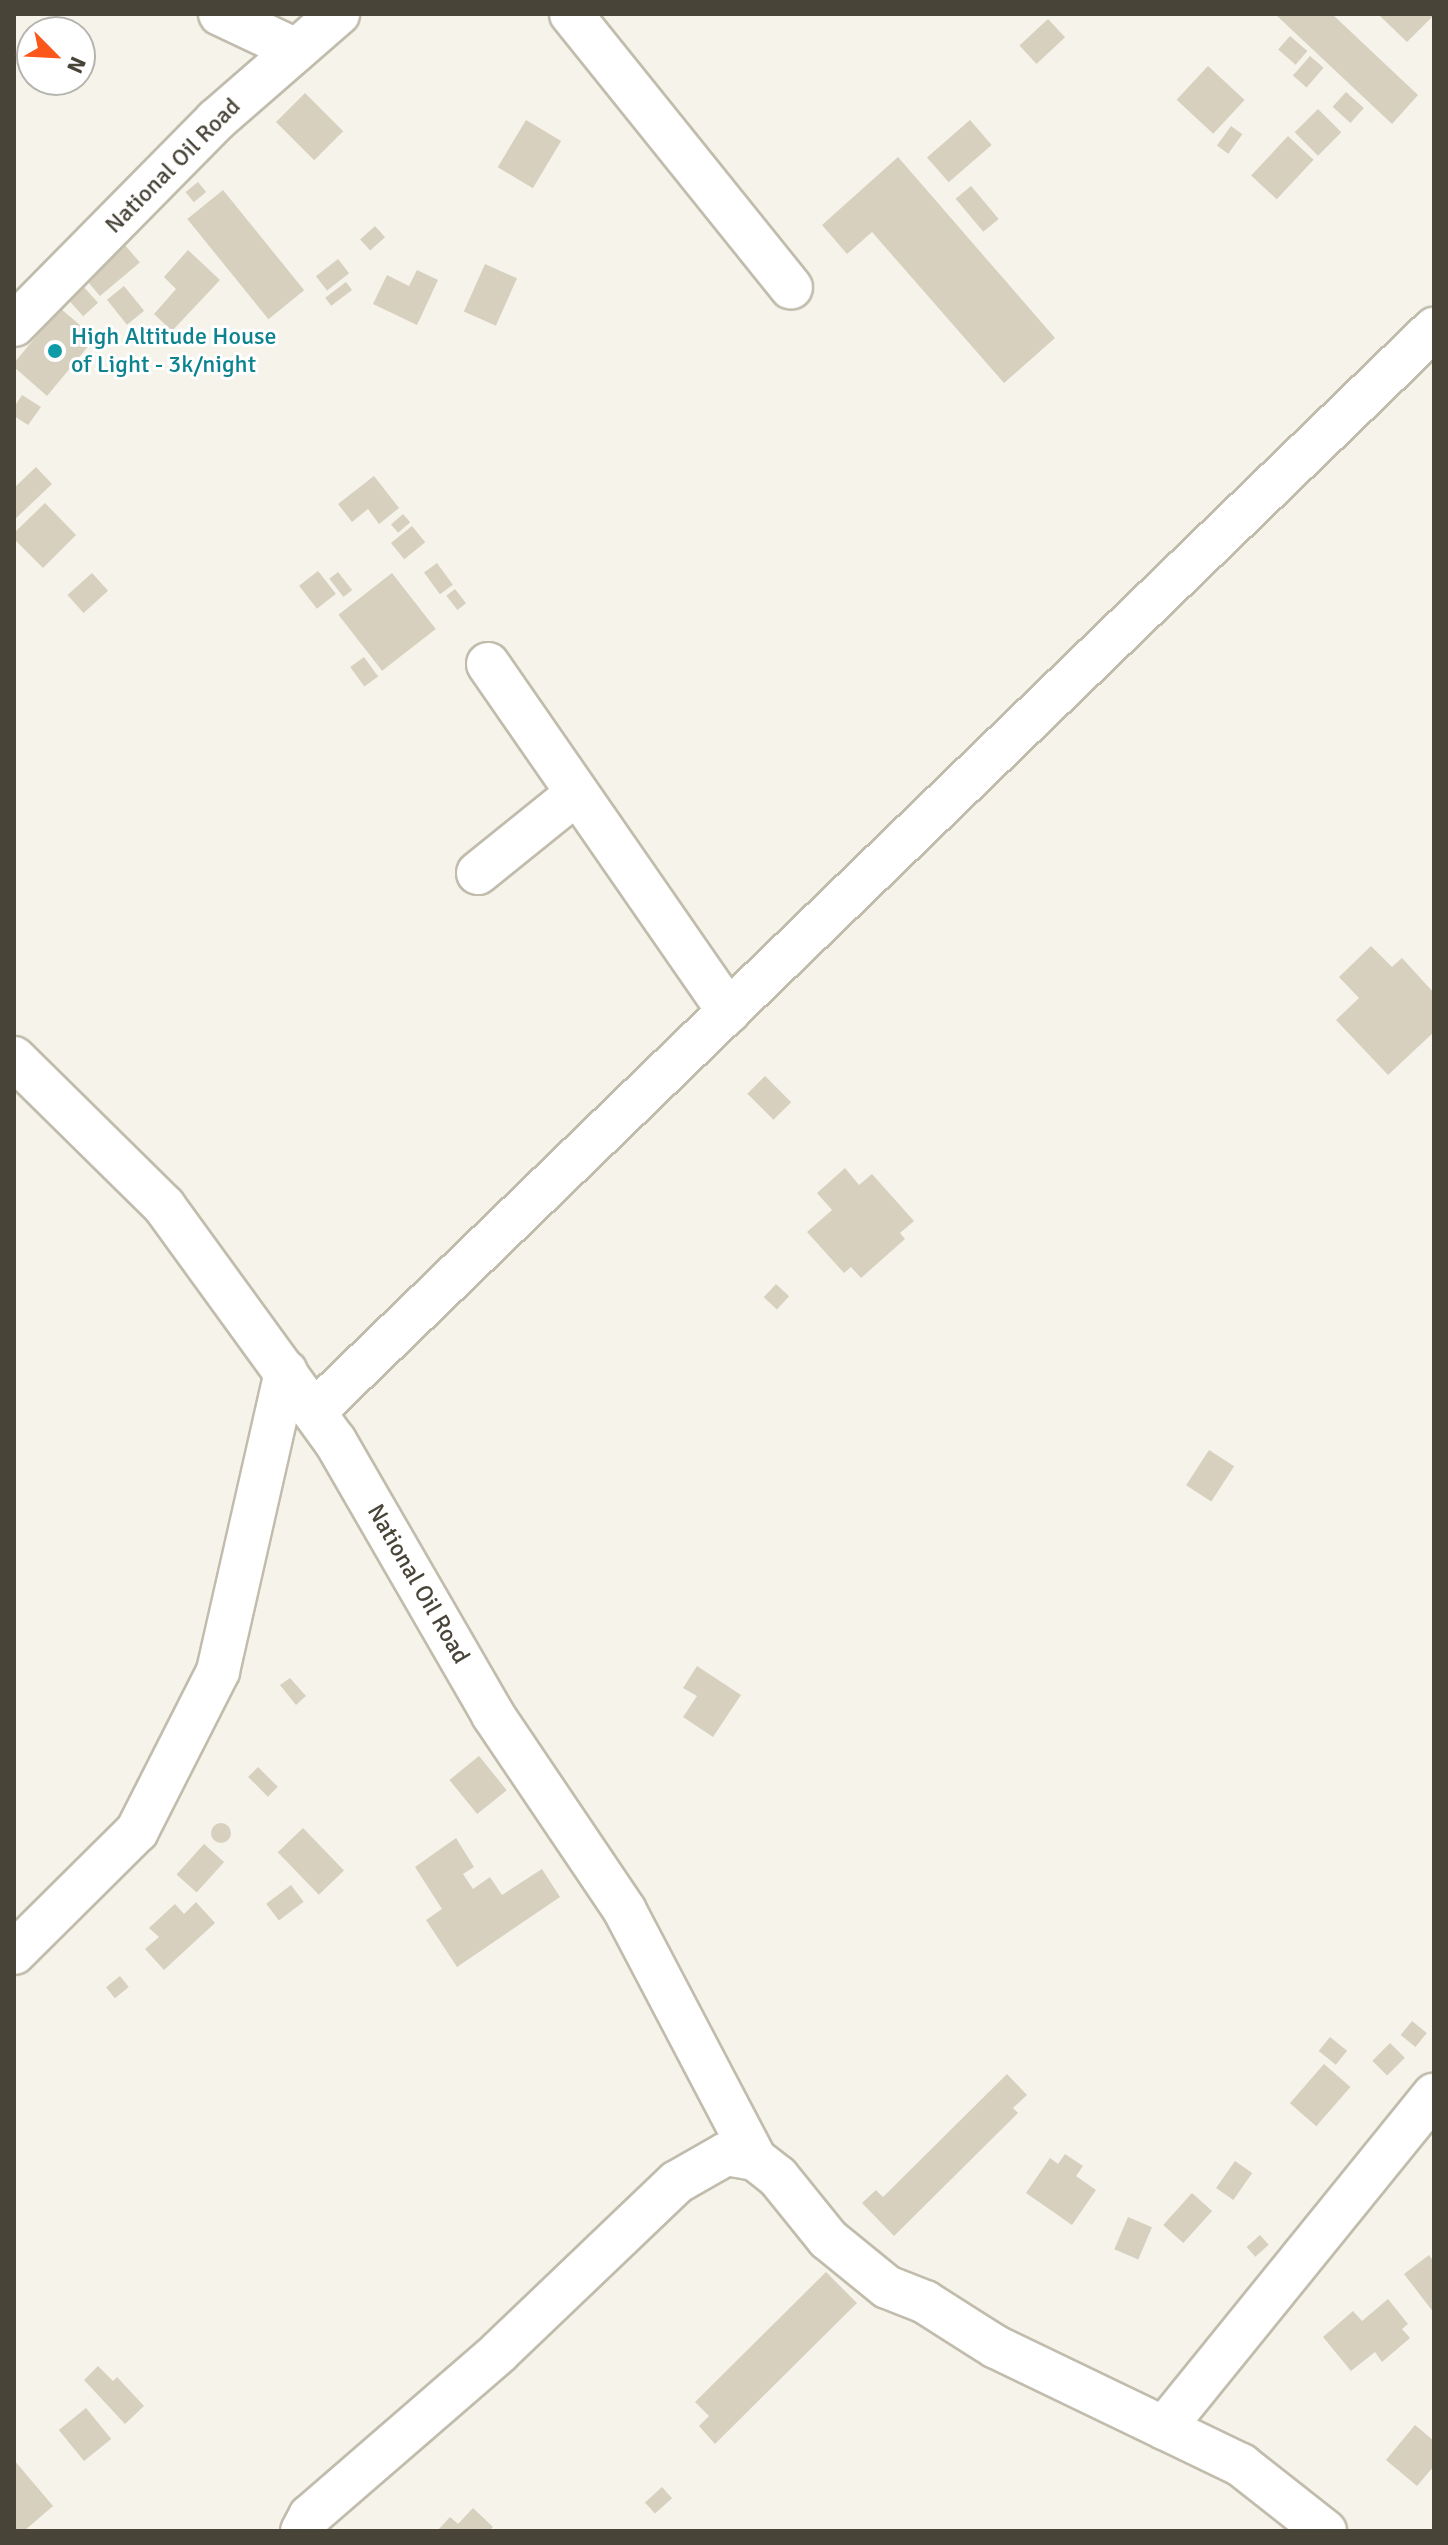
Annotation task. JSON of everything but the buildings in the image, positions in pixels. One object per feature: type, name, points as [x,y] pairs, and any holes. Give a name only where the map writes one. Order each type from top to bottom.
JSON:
[{"type":"street","points":[[220,14],[296,50]]},
{"type":"street","name":"National Oil Road","points":[[14,325],[216,120],[338,14]]},
{"type":"street","points":[[571,14],[791,288]]},
{"type":"street","points":[[315,1411],[1434,329]]},
{"type":"street","points":[[488,664],[729,1012]]},
{"type":"street","points":[[478,873],[577,793]]},
{"type":"street","name":"National Oil Road","points":[[14,1058],[164,1206],[315,1411],[493,1715],[625,1911],[755,2159]]},
{"type":"street","points":[[14,1953],[137,1831],[218,1671],[286,1372]]},
{"type":"street","points":[[1164,2428],[1434,2094]]},
{"type":"street","points":[[310,2526],[677,2182],[726,2154],[755,2159],[778,2177],[828,2239],[887,2287],[925,2302],[996,2347],[1241,2465],[1325,2531]]},
{"type":"place","name":"High Altitude House of Light - 3k/night","points":[[55,351]]}]
